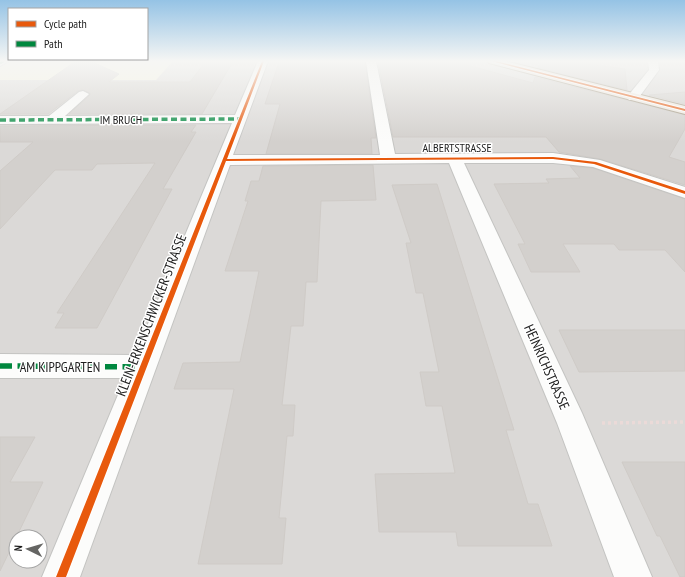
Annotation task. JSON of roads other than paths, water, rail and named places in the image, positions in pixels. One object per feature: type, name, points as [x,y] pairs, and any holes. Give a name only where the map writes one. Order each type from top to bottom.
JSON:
[{"type":"main road","points":[[597,88],[685,110]]},
{"type":"street","name":"KLEIN-ERKENSCHWICKER-STRASSE","points":[[61,577],[253,88]]},
{"type":"street","points":[[376,88],[388,159]]},
{"type":"street","points":[[633,97],[640,88]]},
{"type":"street","points":[[52,120],[83,94]]},
{"type":"street","name":"IM BRUCH","points":[[0,120],[241,119]]},
{"type":"street","name":"ALBERTSTRASSE","points":[[224,160],[553,158],[595,163],[685,193]]},
{"type":"street","name":"HEINRICHSTRASSE","points":[[454,159],[572,423],[633,577]]},
{"type":"street","name":"AM KIPPGARTEN","points":[[0,366],[144,367]]}]
